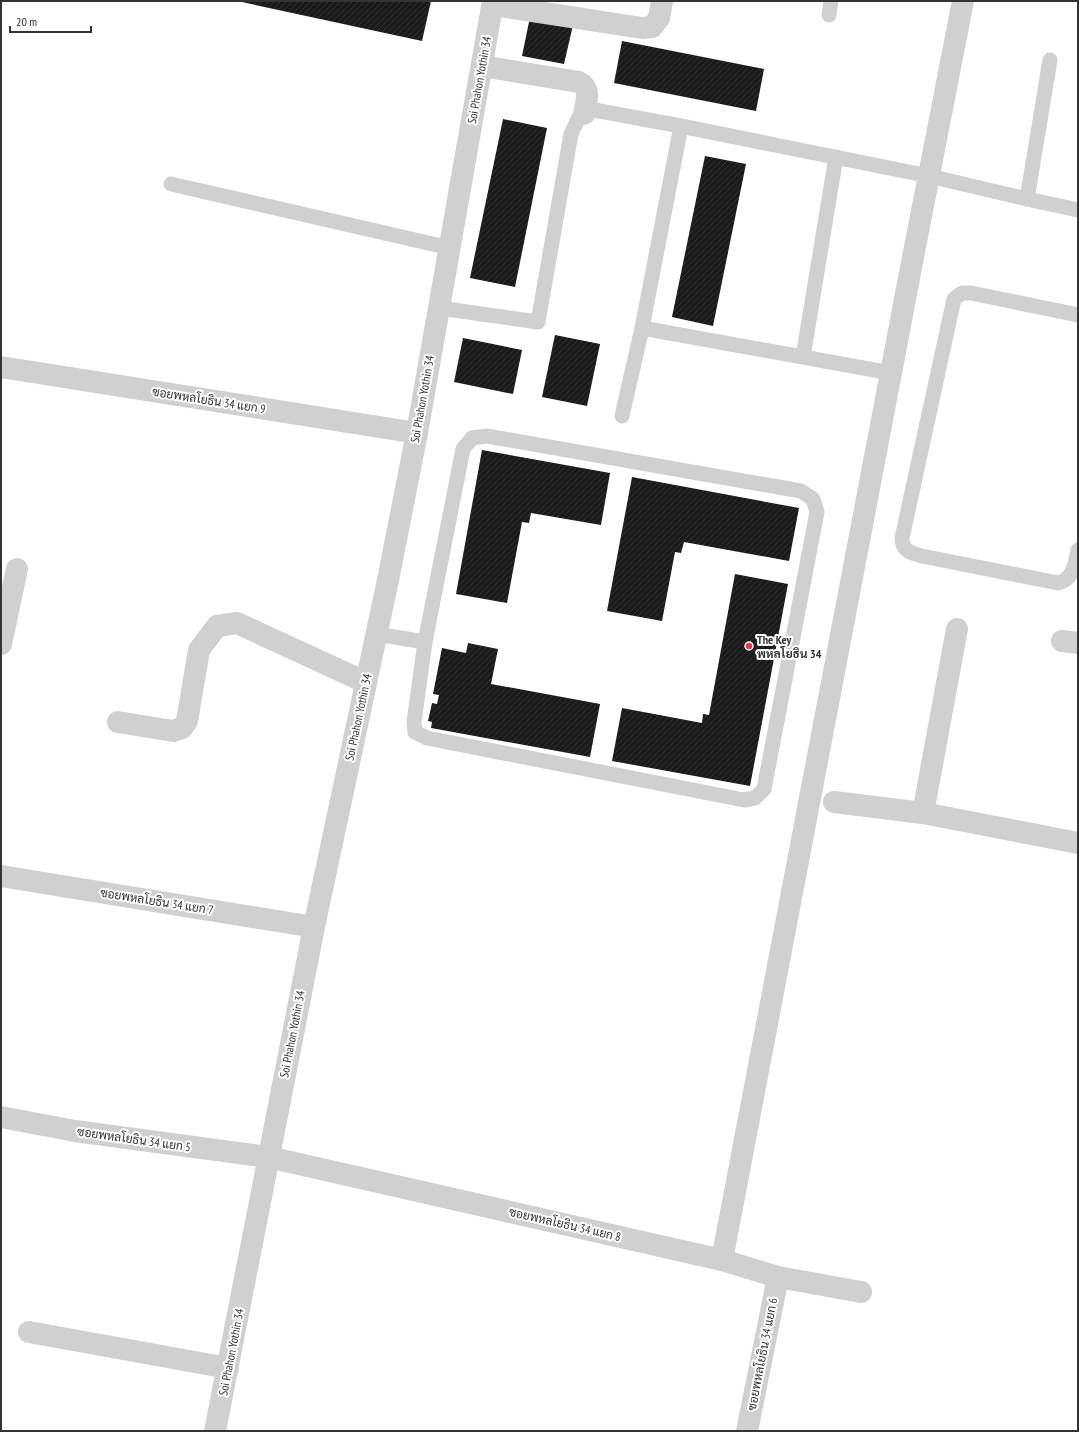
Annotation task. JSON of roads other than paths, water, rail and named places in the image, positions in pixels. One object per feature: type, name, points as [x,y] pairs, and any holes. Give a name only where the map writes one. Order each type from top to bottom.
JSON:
[{"type":"street","points":[[493,3],[575,10],[642,28],[652,27],[659,18],[662,1]]},
{"type":"street","points":[[722,1260],[890,373],[963,1]]},
{"type":"street","name":"Soi Phahon Yothin 34","points":[[215,1431],[314,927],[417,433],[493,3]]},
{"type":"street","points":[[482,66],[578,82],[585,86],[587,92],[584,114]]},
{"type":"street","name":"ซอยพหลโยธิน 34 แยก 9","points":[[1,367],[417,433]]},
{"type":"street","points":[[1,644],[17,569]]},
{"type":"street","points":[[118,722],[173,731],[182,728],[187,721],[199,650],[217,626],[237,623],[365,682]]},
{"type":"street","points":[[923,813],[957,629]]},
{"type":"street","points":[[834,802],[923,813],[1078,843]]},
{"type":"street","name":"ซอยพหลโยธิน 34 แยก 7","points":[[1,876],[314,927]]},
{"type":"street","name":"ซอยพหลโยธิน 34 แยก 5","points":[[1,1116],[75,1131],[268,1157]]},
{"type":"street","name":"ซอยพหลโยธิน 34 แยก 8","points":[[268,1157],[722,1260],[778,1277],[862,1292]]},
{"type":"street","name":"ซอยพหลโยธิน 34 แยก 6","points":[[747,1431],[778,1277]]},
{"type":"street","points":[[29,1332],[228,1368]]},
{"type":"lane","points":[[1027,200],[1050,60]]},
{"type":"lane","points":[[439,308],[538,322],[571,134],[579,117],[594,110],[929,176],[1027,200],[1078,210]]},
{"type":"lane","points":[[622,416],[642,328],[681,126]]},
{"type":"lane","points":[[802,357],[836,157]]},
{"type":"lane","points":[[171,184],[450,248]]},
{"type":"lane","points":[[1078,315],[971,293],[962,293],[954,299],[902,538],[902,544],[905,549],[922,556],[1058,583],[1064,581],[1070,576],[1075,567],[1078,550]]},
{"type":"lane","points":[[642,328],[890,373]]},
{"type":"lane","points":[[487,436],[801,491],[813,499],[817,512],[764,789],[755,798],[744,800],[427,738],[415,732],[414,722],[425,642],[463,448],[472,438],[487,436]]},
{"type":"lane","points":[[376,634],[425,642]]},
{"type":"place","name":"The Key พหลโยธิน 34","points":[[749,646]]}]
